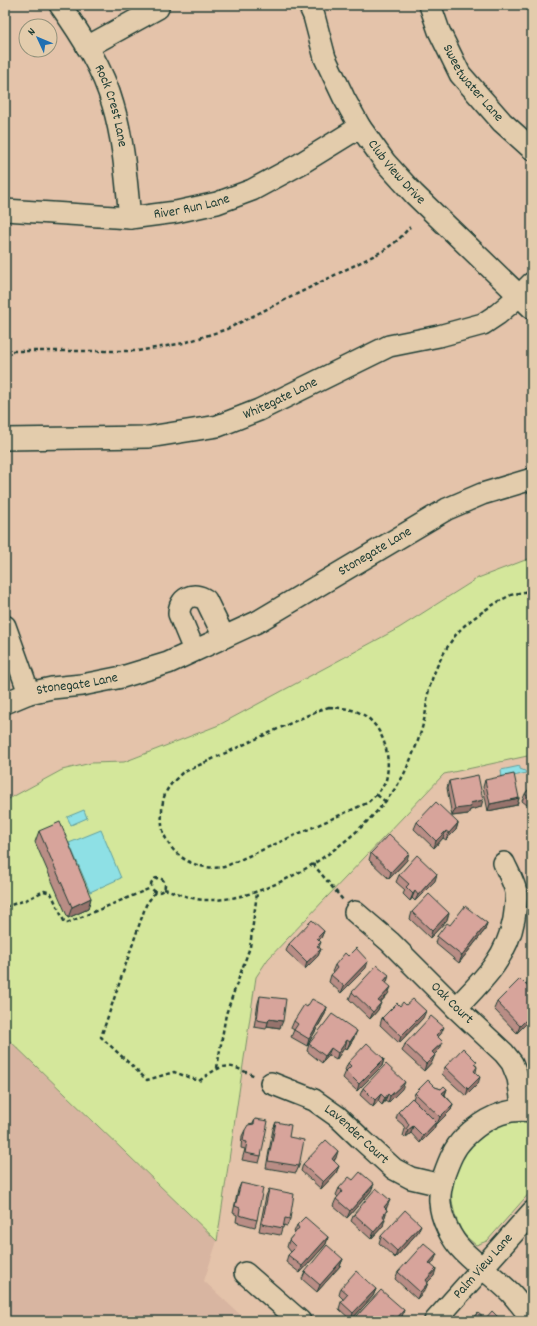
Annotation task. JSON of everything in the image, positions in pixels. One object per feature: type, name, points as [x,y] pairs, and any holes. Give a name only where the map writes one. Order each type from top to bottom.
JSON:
[{"type":"street","name":"Rock Crest Lane","points":[[60,5],[87,47],[103,77],[113,105],[123,148],[130,218]]},
{"type":"street","name":"Club View Drive","points":[[309,5],[314,16],[326,58],[360,127],[385,162],[414,194],[528,295]]},
{"type":"street","name":"Sweetwater Lane","points":[[430,5],[439,31],[460,74],[502,122],[532,148]]},
{"type":"street","points":[[87,47],[158,8]]},
{"type":"street","name":"River Run Lane","points":[[5,210],[130,218],[176,212],[216,203],[252,190],[300,164],[360,127]]},
{"type":"street","name":"Whitegate Lane","points":[[5,439],[150,438],[218,426],[259,410],[390,346],[439,336],[483,324],[528,295]]},
{"type":"street","name":"Stonegate Lane","points":[[5,703],[29,693],[122,677],[168,663],[257,622],[447,509],[482,494],[532,479]]},
{"type":"street","points":[[194,650],[179,614],[179,608],[190,596],[201,596],[206,600],[224,637]]},
{"type":"street","points":[[5,626],[29,693]]},
{"type":"street","points":[[456,1008],[483,979],[498,960],[511,934],[515,911],[516,891],[504,863]]},
{"type":"street","name":"Oak Court","points":[[355,912],[390,942],[456,1008],[496,1045],[512,1063],[527,1110]]},
{"type":"street","name":"Lavender Court","points":[[271,1083],[314,1100],[338,1117],[394,1169],[411,1178],[441,1185]]},
{"type":"street","points":[[527,1110],[504,1113],[488,1119],[470,1132],[456,1146],[447,1166],[441,1185],[440,1202],[444,1219],[451,1236],[461,1250],[510,1293],[532,1319]]},
{"type":"street","name":"Palm View Lane","points":[[435,1321],[532,1212]]},
{"type":"street","points":[[245,1273],[300,1321]]},
{"type":"path","points":[[5,351],[138,351],[184,343],[227,329],[383,251],[398,240],[410,226]]},
{"type":"path","points":[[151,888],[155,892],[161,892],[164,889],[204,900],[231,899],[257,893],[313,864],[345,842],[386,802],[404,774],[415,749],[424,720],[429,690],[440,660],[459,631],[486,610],[512,595],[532,590]]},
{"type":"path","points":[[330,707],[345,708],[360,713],[371,721],[380,733],[385,747],[388,763],[386,781],[377,795],[367,803],[224,867],[214,869],[199,866],[185,860],[173,850],[163,834],[161,818],[162,806],[166,793],[172,783],[182,773],[317,711],[330,707]]},
{"type":"path","points":[[377,795],[386,802]]},
{"type":"path","points":[[313,864],[334,891]]},
{"type":"path","points":[[151,888],[152,881],[158,878],[164,882],[164,889]]},
{"type":"path","points":[[5,907],[26,900],[44,891],[51,893],[64,921],[67,923],[151,888]]},
{"type":"path","points":[[155,892],[146,905],[101,1038],[146,1080],[174,1072],[199,1082],[217,1068],[228,1065],[242,1070]]},
{"type":"path","points":[[217,1068],[226,1014],[250,947],[257,893]]},
{"type":"shaded area","points":[[5,1036],[217,1241],[204,1281],[247,1321],[5,1321]]},
{"type":"green space","points":[[528,559],[532,559],[532,755],[444,774],[268,959],[256,977],[217,1241],[5,1036],[5,801],[62,770],[91,763],[124,762],[219,725],[399,628],[478,578]]},
{"type":"green space","points":[[510,1120],[532,1120],[532,1190],[487,1241],[476,1245],[462,1231],[455,1215],[452,1200],[454,1172],[467,1148],[478,1137],[492,1127]]},
{"type":"water","points":[[520,766],[520,769],[526,773],[502,779],[501,770]]},
{"type":"water","points":[[84,810],[87,818],[71,825],[67,817]]},
{"type":"water","points":[[101,830],[121,878],[90,892],[69,843]]},
{"type":"building","points":[[514,774],[519,798],[490,804],[485,780]]},
{"type":"building","points":[[478,775],[483,800],[470,803],[471,807],[455,809],[449,781]]},
{"type":"building","points":[[532,785],[532,800],[525,794]]},
{"type":"building","points":[[436,802],[458,823],[449,833],[446,831],[436,841],[417,822]]},
{"type":"building","points":[[60,822],[91,898],[72,907],[39,831]]},
{"type":"building","points":[[389,834],[409,853],[391,872],[371,853]]},
{"type":"building","points":[[417,855],[437,874],[418,895],[415,891],[413,894],[406,887],[409,884],[399,875]]},
{"type":"building","points":[[429,894],[449,913],[432,931],[412,912]]},
{"type":"building","points":[[465,906],[487,923],[462,956],[437,936],[447,923],[450,925]]},
{"type":"building","points":[[312,920],[324,931],[317,938],[321,942],[317,946],[321,949],[307,962],[289,944]]},
{"type":"building","points":[[356,948],[368,961],[344,986],[331,975],[337,968],[335,965],[345,953],[348,956]]},
{"type":"building","points":[[377,965],[389,975],[384,981],[391,987],[378,1001],[381,1003],[373,1012],[352,992]]},
{"type":"building","points":[[532,971],[532,982],[528,980]]},
{"type":"building","points":[[520,979],[532,991],[532,1014],[520,1026],[497,1002]]},
{"type":"building","points":[[260,996],[286,999],[283,1021],[269,1019],[268,1022],[257,1020]]},
{"type":"building","points":[[312,999],[327,1007],[309,1039],[294,1030],[298,1024],[294,1021],[304,1005],[307,1007]]},
{"type":"building","points":[[413,999],[426,1011],[401,1036],[382,1018],[397,1003],[400,1006],[403,1002],[406,1005]]},
{"type":"building","points":[[332,1014],[357,1031],[350,1042],[347,1040],[338,1053],[331,1048],[325,1056],[309,1044]]},
{"type":"building","points":[[431,1016],[444,1027],[436,1035],[443,1042],[432,1052],[435,1055],[426,1064],[405,1044]]},
{"type":"building","points":[[367,1043],[384,1059],[359,1084],[346,1071],[351,1066],[348,1063]]},
{"type":"building","points":[[463,1048],[477,1062],[474,1064],[477,1067],[474,1071],[480,1077],[468,1089],[445,1067]]},
{"type":"building","points":[[386,1064],[405,1082],[390,1096],[388,1094],[385,1098],[381,1094],[375,1100],[363,1088]]},
{"type":"building","points":[[428,1080],[435,1087],[441,1089],[444,1086],[447,1089],[442,1093],[453,1104],[440,1117],[415,1093]]},
{"type":"building","points":[[412,1098],[436,1122],[423,1136],[413,1126],[408,1130],[406,1129],[409,1125],[405,1118],[398,1112]]},
{"type":"building","points":[[255,1119],[268,1121],[261,1156],[245,1153],[247,1142],[243,1141],[245,1130],[248,1125],[254,1124]]},
{"type":"building","points":[[276,1122],[291,1125],[289,1137],[304,1140],[299,1166],[268,1161]]},
{"type":"building","points":[[326,1140],[338,1151],[332,1159],[339,1166],[323,1182],[303,1164]]},
{"type":"building","points":[[360,1172],[374,1184],[350,1211],[336,1199],[342,1192],[339,1188],[349,1177],[353,1180]]},
{"type":"building","points":[[241,1183],[263,1188],[257,1220],[239,1215],[240,1208],[235,1206]]},
{"type":"building","points":[[376,1188],[390,1200],[384,1207],[387,1210],[383,1216],[385,1219],[374,1232],[354,1214]]},
{"type":"building","points":[[269,1189],[294,1194],[290,1219],[285,1218],[283,1228],[262,1224]]},
{"type":"building","points":[[405,1210],[421,1225],[397,1251],[381,1236]]},
{"type":"building","points":[[305,1217],[328,1237],[302,1266],[288,1255],[296,1247],[289,1240],[299,1228],[297,1225]]},
{"type":"building","points":[[424,1243],[437,1254],[429,1263],[436,1269],[426,1280],[428,1283],[420,1292],[398,1272]]},
{"type":"building","points":[[327,1245],[343,1259],[320,1285],[305,1272]]},
{"type":"building","points":[[356,1271],[376,1289],[353,1313],[341,1302],[348,1294],[341,1288]]},
{"type":"building","points":[[381,1290],[404,1310],[396,1319],[392,1316],[388,1321],[384,1321],[382,1319],[380,1321],[360,1321],[356,1317]]},
{"type":"building","points":[[492,1311],[502,1321],[471,1321],[478,1313],[485,1319]]}]
